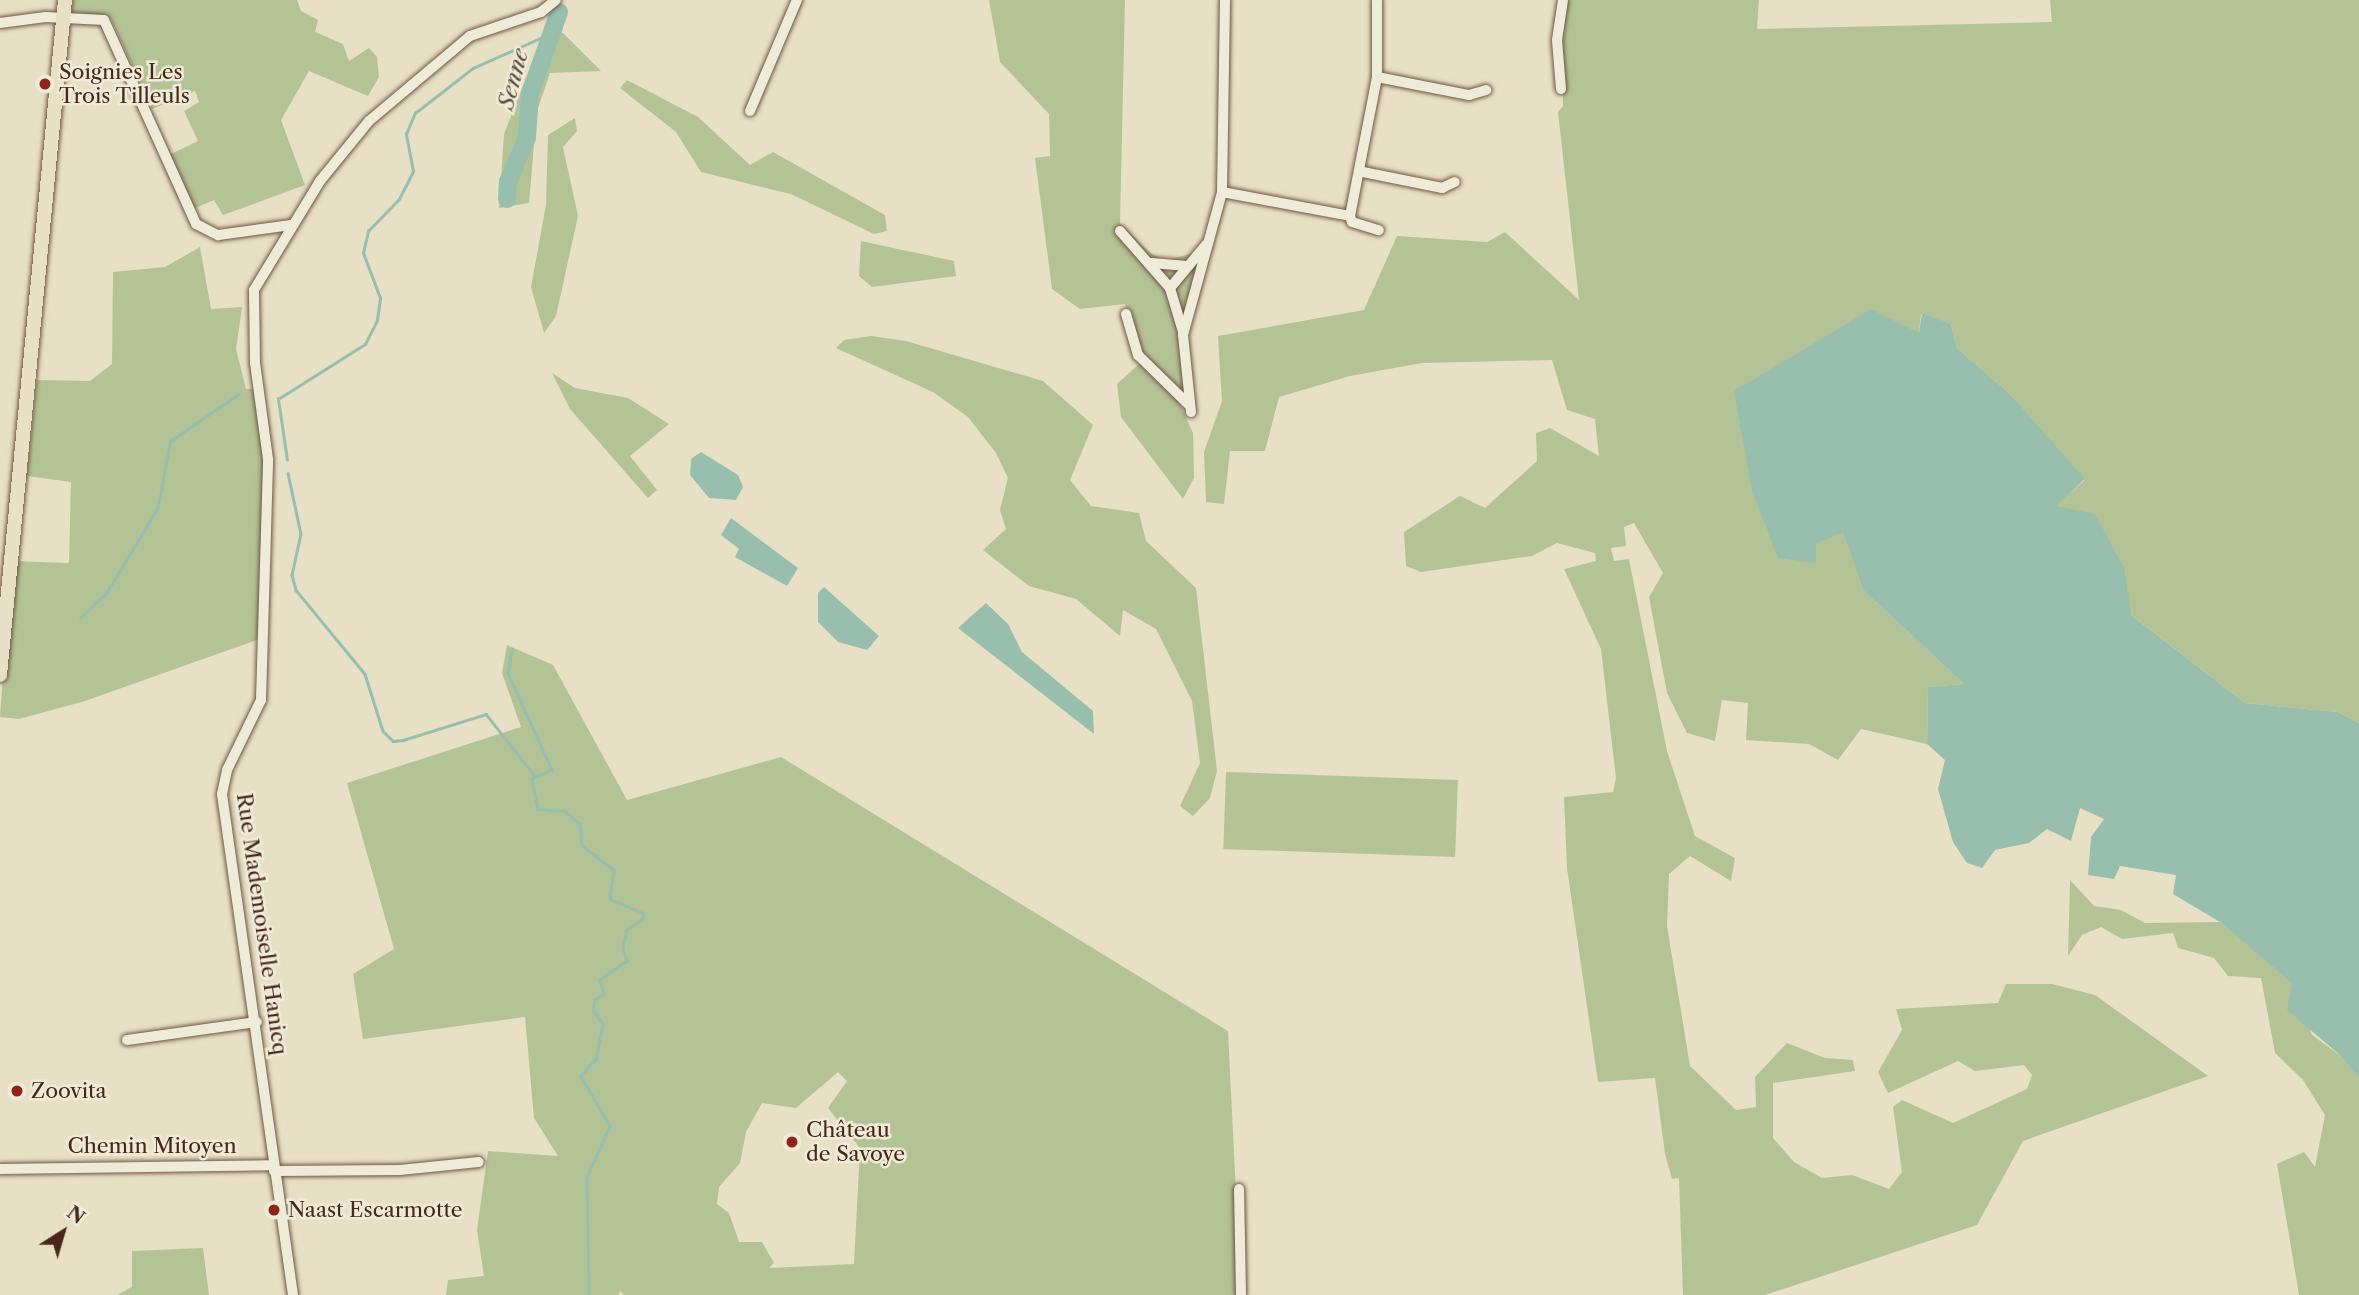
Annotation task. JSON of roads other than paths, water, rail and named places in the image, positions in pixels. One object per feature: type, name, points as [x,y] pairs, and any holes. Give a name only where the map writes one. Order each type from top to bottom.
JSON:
[{"type":"main road","points":[[0,675],[65,0]]},
{"type":"street","name":"Rue Mademoiselle Hanicq","points":[[293,1295],[274,1168],[257,1022],[222,794],[227,770],[258,714],[262,689],[268,459],[253,299],[264,267],[348,142],[414,79],[470,36],[541,12],[556,0]]},
{"type":"street","points":[[750,111],[797,0]]},
{"type":"street","points":[[1183,335],[1222,192],[1226,0]]},
{"type":"street","points":[[1377,0],[1377,77],[1363,172],[1350,216],[1352,222],[1379,230]]},
{"type":"street","points":[[1561,89],[1557,40],[1563,0]]},
{"type":"street","points":[[0,23],[63,17],[104,20],[196,224],[218,235],[291,225]]},
{"type":"street","points":[[1377,77],[1469,95],[1486,90]]},
{"type":"street","points":[[1363,172],[1441,188],[1455,182]]},
{"type":"street","points":[[1222,192],[1350,216]]},
{"type":"street","points":[[1120,231],[1152,262],[1170,288],[1183,335],[1191,412],[1171,382],[1138,355],[1126,314]]},
{"type":"street","points":[[1170,288],[1184,266],[1209,240]]},
{"type":"street","points":[[1152,262],[1184,266]]},
{"type":"street","points":[[1171,382],[1187,377]]},
{"type":"street","points":[[127,1041],[257,1022]]},
{"type":"street","points":[[0,1161],[30,1165]]},
{"type":"street","name":"Chemin Mitoyen","points":[[30,1165],[400,1171],[479,1162]]},
{"type":"street","points":[[0,1169],[30,1165]]},
{"type":"street","points":[[1239,1189],[1241,1295]]},
{"type":"waterway","name":"Senne","points":[[507,199],[508,182],[527,137],[530,94],[559,12]]},
{"type":"waterway","points":[[287,460],[278,399],[365,344],[377,320],[380,298],[363,253],[368,231],[399,199],[413,171],[406,134],[415,113],[473,68],[554,32]]},
{"type":"waterway","points":[[80,618],[107,592],[158,507],[170,441],[239,394]]},
{"type":"waterway","points":[[288,473],[301,534],[292,575],[296,590],[365,674],[383,731],[393,741],[403,740],[486,714],[536,777]]},
{"type":"waterway","points":[[512,649],[508,673],[552,770],[532,779],[538,809],[565,811],[580,824],[582,845],[614,870],[610,899],[643,913],[643,919],[627,930],[623,948],[627,961],[600,980],[604,994],[595,1000],[593,1010],[603,1024],[596,1059],[581,1076],[610,1126],[587,1178],[589,1295]]},
{"type":"place","name":"Soignies Les Trois Tilleuls","points":[[45,84]]},
{"type":"place","name":"Zoovita","points":[[17,1091]]},
{"type":"place","name":"Château de Savoye","points":[[792,1142]]},
{"type":"place","name":"Naast Escarmotte","points":[[274,1210]]}]
